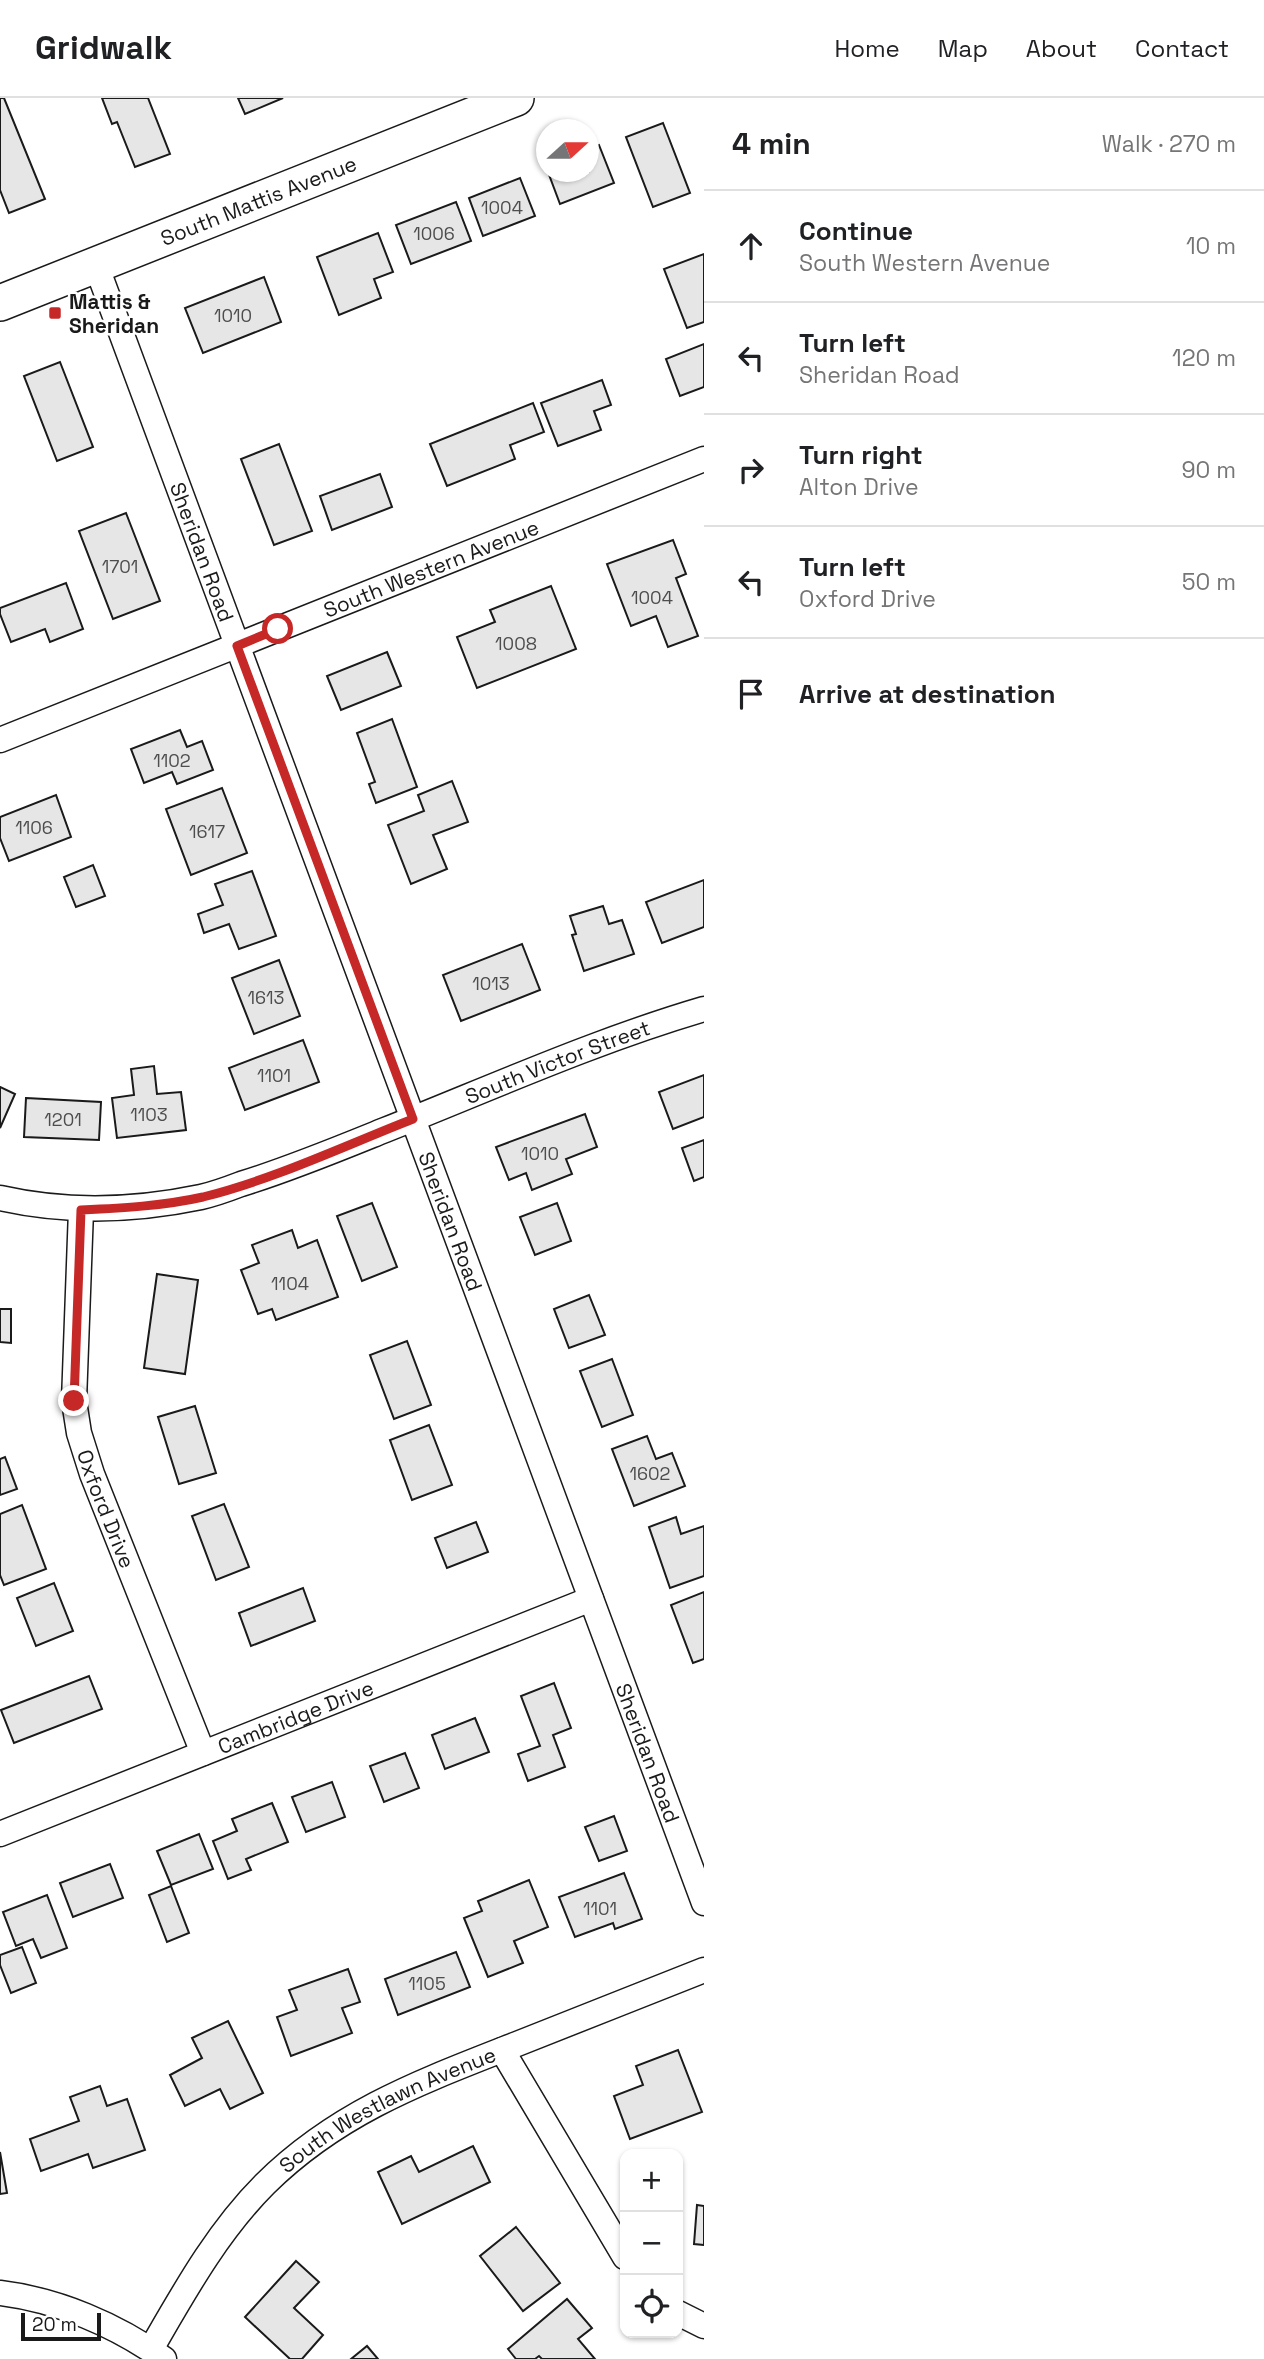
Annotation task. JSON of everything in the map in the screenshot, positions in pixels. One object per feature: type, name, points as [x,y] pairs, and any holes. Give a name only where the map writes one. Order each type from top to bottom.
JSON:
[{"type":"main road","name":"South Mattis Avenue","points":[[0,303],[516,98]]},
{"type":"street","name":"Sheridan Road","points":[[96,265],[704,1903]]},
{"type":"street","name":"South Western Avenue","points":[[0,740],[704,459]]},
{"type":"street","name":"South Victor Street","points":[[0,1198],[25,1204],[81,1210],[132,1208],[202,1197],[274,1174],[545,1066],[704,1009]]},
{"type":"street","name":"Oxford Drive","points":[[81,1210],[74,1401],[79,1433],[92,1474],[203,1753]]},
{"type":"street","name":"Cambridge Drive","points":[[0,1834],[591,1599]]},
{"type":"street","name":"South Westlawn Avenue","points":[[158,2354],[191,2281],[228,2227],[264,2185],[299,2154],[354,2114],[403,2089],[704,1970]]},
{"type":"street","points":[[502,2050],[620,2249]]},
{"type":"street","points":[[0,2293],[57,2306],[113,2329],[158,2354]]},
{"type":"street","points":[[683,2316],[704,2326]]},
{"type":"building","points":[[0,98],[4,98],[45,199],[9,213],[0,190]]},
{"type":"building","points":[[102,98],[148,98],[170,154],[135,167],[117,122],[112,124]]},
{"type":"building","points":[[238,98],[283,98],[245,114]]},
{"type":"building","points":[[663,123],[690,193],[653,207],[626,137]]},
{"type":"building","points":[[599,145],[614,183],[560,204],[552,182],[599,182]]},
{"type":"building","points":[[520,178],[535,216],[483,236],[469,198]]},
{"type":"building","points":[[456,202],[471,241],[411,264],[396,225]]},
{"type":"building","points":[[378,233],[393,272],[374,279],[381,298],[339,315],[317,257]]},
{"type":"building","points":[[704,254],[704,322],[687,328],[664,269]]},
{"type":"building","points":[[264,277],[281,322],[203,353],[185,308]]},
{"type":"building","points":[[704,344],[704,387],[680,396],[666,359]]},
{"type":"building","points":[[60,362],[93,447],[57,461],[24,376]]},
{"type":"building","points":[[602,380],[611,405],[594,411],[601,430],[558,446],[541,403]]},
{"type":"building","points":[[533,403],[544,432],[510,445],[515,459],[447,486],[430,444]]},
{"type":"building","points":[[279,444],[312,531],[274,545],[241,459]]},
{"type":"building","points":[[380,474],[392,507],[332,530],[320,496]]},
{"type":"building","points":[[126,513],[160,601],[113,619],[79,531]]},
{"type":"building","points":[[673,540],[686,574],[676,578],[698,636],[668,647],[656,616],[631,626],[607,564]]},
{"type":"building","points":[[66,583],[83,629],[50,642],[45,629],[11,642],[0,608]]},
{"type":"building","points":[[551,586],[576,649],[477,688],[457,637],[495,622],[490,610]]},
{"type":"building","points":[[387,652],[401,686],[341,710],[327,676]]},
{"type":"building","points":[[392,719],[417,787],[376,803],[369,784],[375,782],[357,733]]},
{"type":"building","points":[[180,730],[187,747],[202,741],[213,770],[177,784],[172,772],[144,783],[131,749]]},
{"type":"building","points":[[452,781],[468,822],[433,835],[447,869],[411,884],[388,825],[424,811],[418,795]]},
{"type":"building","points":[[222,788],[247,853],[191,875],[166,809]]},
{"type":"building","points":[[56,795],[71,837],[9,861],[0,838],[0,817]]},
{"type":"building","points":[[93,865],[105,896],[76,907],[64,877]]},
{"type":"building","points":[[252,871],[276,936],[239,949],[229,924],[204,933],[198,914],[223,905],[215,884]]},
{"type":"building","points":[[704,880],[704,927],[662,943],[646,902]]},
{"type":"building","points":[[603,906],[609,924],[622,920],[634,954],[584,971],[572,935],[576,934],[570,916]]},
{"type":"building","points":[[522,944],[540,990],[461,1021],[443,975]]},
{"type":"building","points":[[279,960],[300,1016],[254,1034],[232,978]]},
{"type":"building","points":[[303,1040],[319,1082],[245,1110],[229,1068]]},
{"type":"building","points":[[154,1066],[157,1094],[181,1092],[186,1130],[117,1138],[112,1098],[134,1095],[131,1069]]},
{"type":"building","points":[[704,1075],[704,1117],[673,1129],[659,1092]]},
{"type":"building","points":[[0,1087],[15,1094],[0,1128]]},
{"type":"building","points":[[26,1098],[101,1102],[99,1140],[24,1137]]},
{"type":"building","points":[[585,1114],[597,1147],[566,1159],[572,1174],[532,1190],[526,1173],[509,1180],[496,1147]]},
{"type":"building","points":[[704,1140],[704,1177],[694,1181],[682,1148]]},
{"type":"building","points":[[372,1203],[397,1267],[362,1281],[337,1216]]},
{"type":"building","points":[[557,1203],[571,1241],[535,1255],[520,1217]]},
{"type":"building","points":[[292,1230],[298,1248],[317,1240],[338,1297],[276,1320],[272,1309],[258,1314],[241,1270],[259,1263],[252,1245]]},
{"type":"building","points":[[157,1274],[198,1280],[185,1374],[144,1368]]},
{"type":"building","points":[[589,1295],[605,1335],[569,1348],[554,1309]]},
{"type":"building","points":[[0,1309],[11,1309],[11,1343],[0,1342]]},
{"type":"building","points":[[407,1341],[431,1405],[394,1419],[370,1355]]},
{"type":"building","points":[[612,1359],[633,1415],[602,1427],[580,1371]]},
{"type":"building","points":[[195,1406],[216,1473],[179,1484],[158,1417]]},
{"type":"building","points":[[429,1425],[452,1485],[412,1500],[390,1440]]},
{"type":"building","points":[[647,1436],[656,1459],[672,1453],[685,1486],[634,1506],[612,1449]]},
{"type":"building","points":[[5,1457],[17,1489],[0,1495],[0,1459]]},
{"type":"building","points":[[224,1504],[249,1567],[216,1580],[192,1516]]},
{"type":"building","points":[[22,1505],[46,1569],[4,1585],[0,1575],[0,1514]]},
{"type":"building","points":[[676,1517],[681,1534],[704,1526],[704,1576],[670,1588],[649,1527]]},
{"type":"building","points":[[476,1522],[488,1552],[447,1568],[435,1538]]},
{"type":"building","points":[[54,1583],[73,1631],[36,1646],[17,1598]]},
{"type":"building","points":[[303,1588],[315,1621],[251,1646],[239,1613]]},
{"type":"building","points":[[704,1592],[704,1659],[693,1663],[671,1605]]},
{"type":"building","points":[[89,1676],[102,1709],[14,1743],[1,1710]]},
{"type":"building","points":[[554,1683],[571,1728],[553,1735],[565,1767],[528,1781],[518,1754],[540,1746],[521,1696]]},
{"type":"building","points":[[475,1718],[489,1752],[445,1769],[432,1735]]},
{"type":"building","points":[[405,1753],[419,1788],[384,1802],[370,1766]]},
{"type":"building","points":[[332,1782],[345,1817],[306,1832],[292,1797]]},
{"type":"building","points":[[272,1803],[288,1842],[246,1859],[251,1870],[228,1879],[213,1841],[237,1831],[232,1819]]},
{"type":"building","points":[[614,1816],[627,1851],[599,1861],[585,1827]]},
{"type":"building","points":[[199,1834],[213,1869],[171,1885],[157,1851]]},
{"type":"building","points":[[110,1864],[123,1898],[73,1917],[60,1883]]},
{"type":"building","points":[[624,1873],[642,1919],[615,1929],[613,1923],[575,1937],[559,1897]]},
{"type":"building","points":[[529,1880],[548,1927],[514,1941],[523,1963],[488,1977],[464,1918],[482,1911],[478,1901]]},
{"type":"building","points":[[171,1886],[189,1933],[167,1942],[149,1895]]},
{"type":"building","points":[[47,1895],[67,1948],[41,1958],[33,1939],[16,1946],[3,1912]]},
{"type":"building","points":[[22,1947],[36,1983],[11,1993],[0,1965],[0,1955]]},
{"type":"building","points":[[456,1952],[470,1987],[398,2015],[385,1979]]},
{"type":"building","points":[[348,1969],[360,2002],[342,2008],[352,2033],[291,2056],[277,2017],[297,2010],[289,1990]]},
{"type":"building","points":[[228,2021],[263,2093],[230,2109],[220,2089],[185,2106],[170,2075],[202,2058],[192,2038]]},
{"type":"building","points":[[678,2050],[702,2112],[630,2139],[614,2096],[643,2085],[636,2066]]},
{"type":"building","points":[[100,2086],[107,2106],[127,2099],[145,2150],[93,2168],[88,2154],[41,2171],[30,2139],[79,2121],[70,2097]]},
{"type":"building","points":[[473,2146],[490,2182],[402,2224],[378,2172],[411,2156],[419,2172]]},
{"type":"building","points":[[0,2152],[7,2193],[0,2194]]},
{"type":"building","points":[[697,2205],[704,2206],[704,2245],[694,2244]]},
{"type":"building","points":[[516,2227],[560,2283],[523,2311],[480,2256]]},
{"type":"building","points":[[296,2261],[319,2282],[294,2308],[323,2335],[302,2359],[290,2359],[245,2317]]},
{"type":"building","points":[[567,2299],[592,2328],[578,2339],[595,2359],[542,2359],[539,2356],[535,2359],[516,2359],[508,2349]]},
{"type":"building","points":[[367,2346],[378,2359],[351,2359]]},
{"type":"place","name":"Mattis & Sheridan","points":[[55,313]]},
{"type":"route","points":[[74,1401],[81,1210],[132,1208],[202,1197],[274,1174],[413,1119],[237,646],[278,629]]}]
